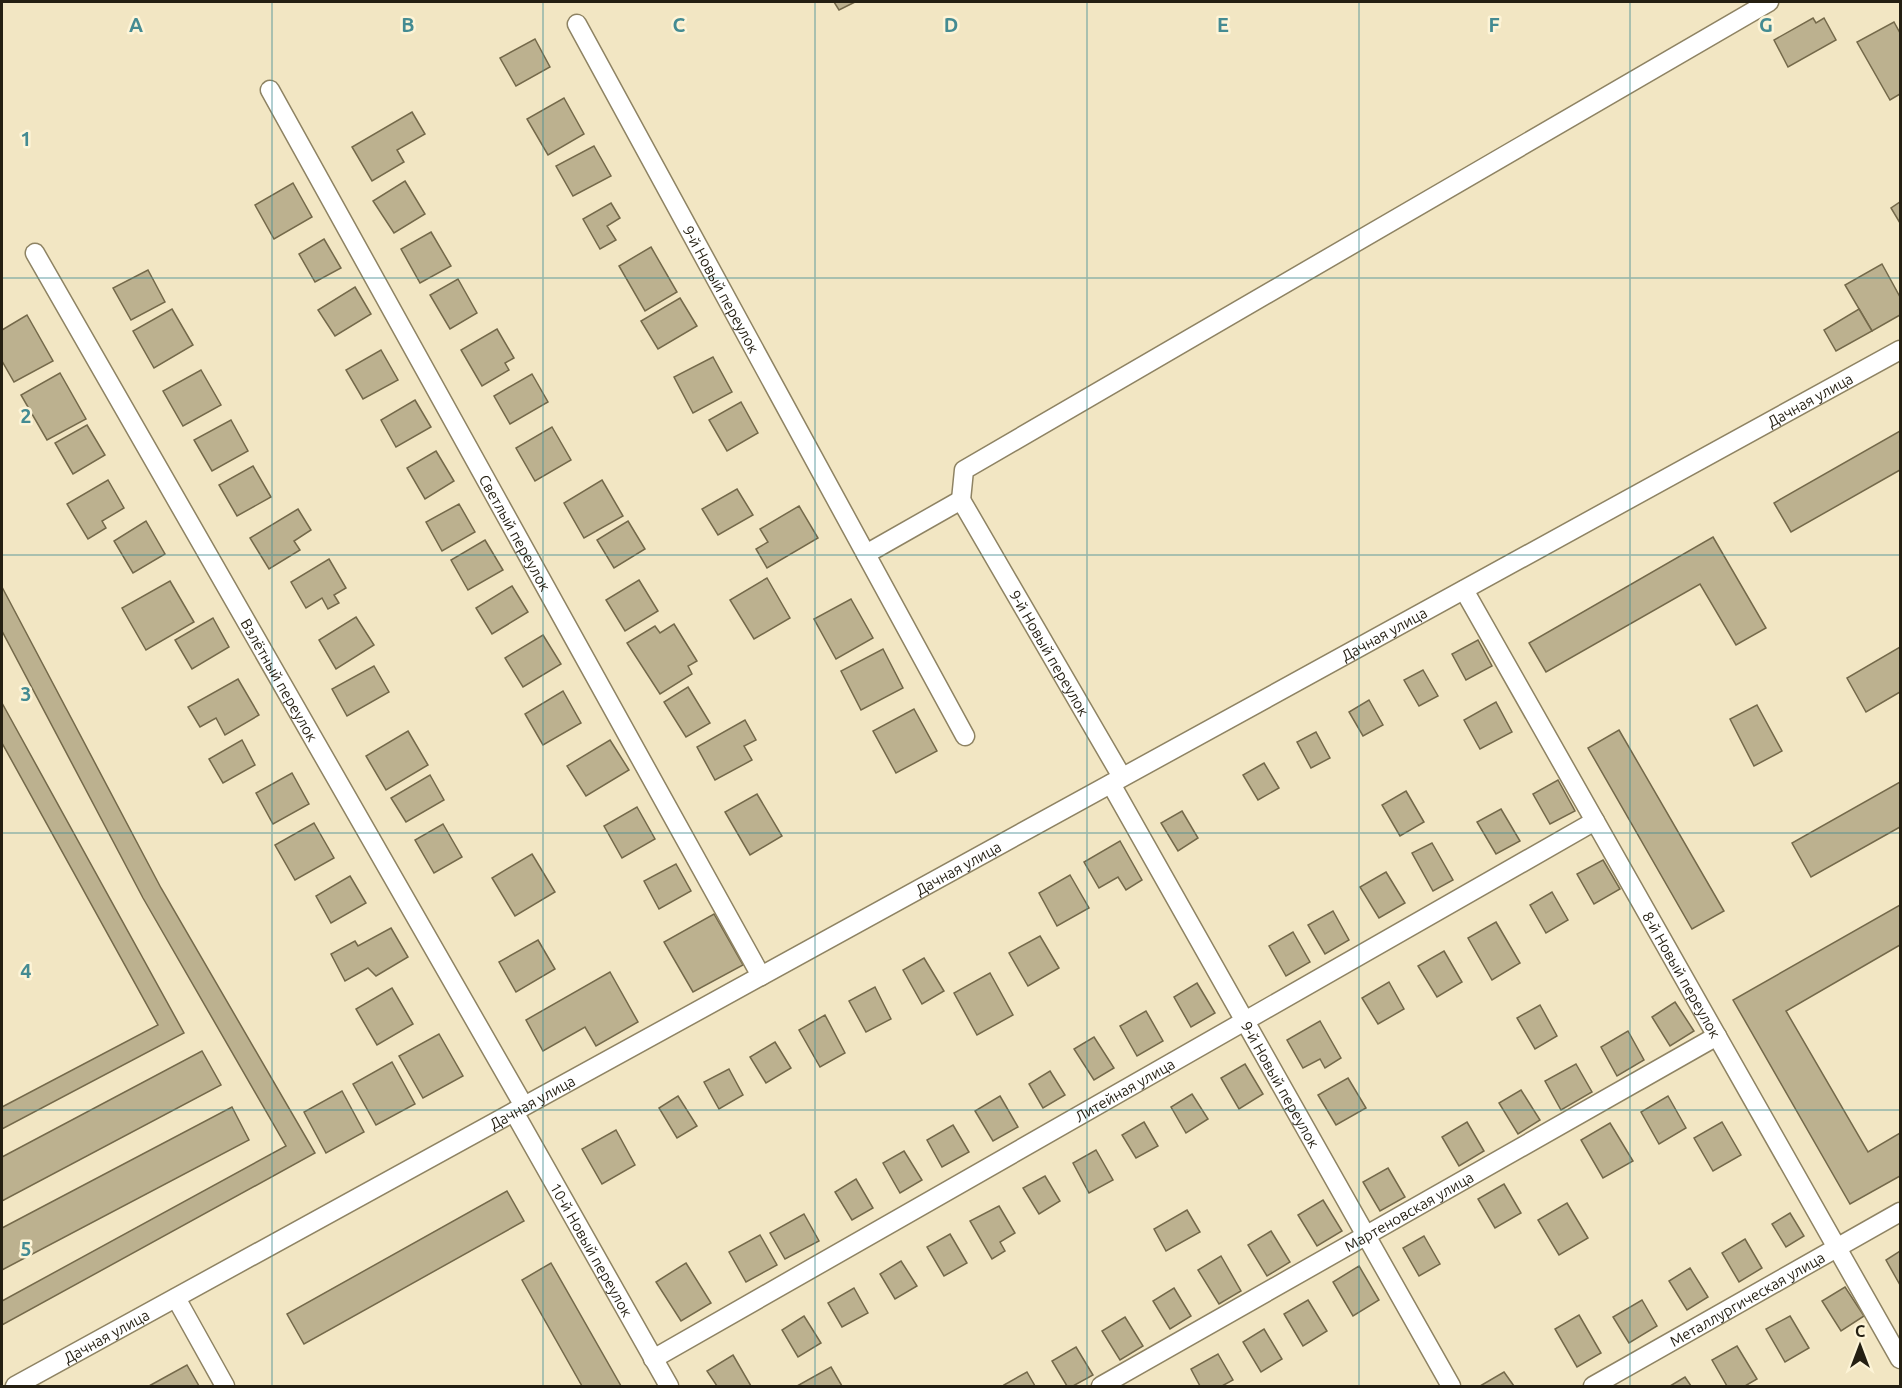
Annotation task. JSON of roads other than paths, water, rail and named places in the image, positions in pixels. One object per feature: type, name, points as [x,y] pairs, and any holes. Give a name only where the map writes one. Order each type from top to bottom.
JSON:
[{"type":"street","points":[[866,554],[962,500],[964,470],[1769,2]]},
{"type":"street","name":"9-й Новый переулок","points":[[577,24],[965,736]]},
{"type":"street","name":"Светлый переулок","points":[[270,90],[762,976]]},
{"type":"street","name":"Взлётный переулок","points":[[35,253],[519,1109]]},
{"type":"street","name":"Дачная улица","points":[[15,1386],[1900,350]]},
{"type":"street","name":"9-й Новый переулок","points":[[962,500],[1245,1021],[1451,1386]]},
{"type":"street","name":"8-й Новый переулок","points":[[1464,590],[1900,1359]]},
{"type":"street","name":"Литейная улица","points":[[653,1359],[1595,821]]},
{"type":"street","name":"Мартеновская улица","points":[[1101,1386],[1717,1035]]},
{"type":"street","name":"10-й Новый переулок","points":[[519,1109],[669,1386]]},
{"type":"street","name":"Металлургическая улица","points":[[1593,1386],[1900,1212]]},
{"type":"street","points":[[176,1298],[225,1386]]}]
